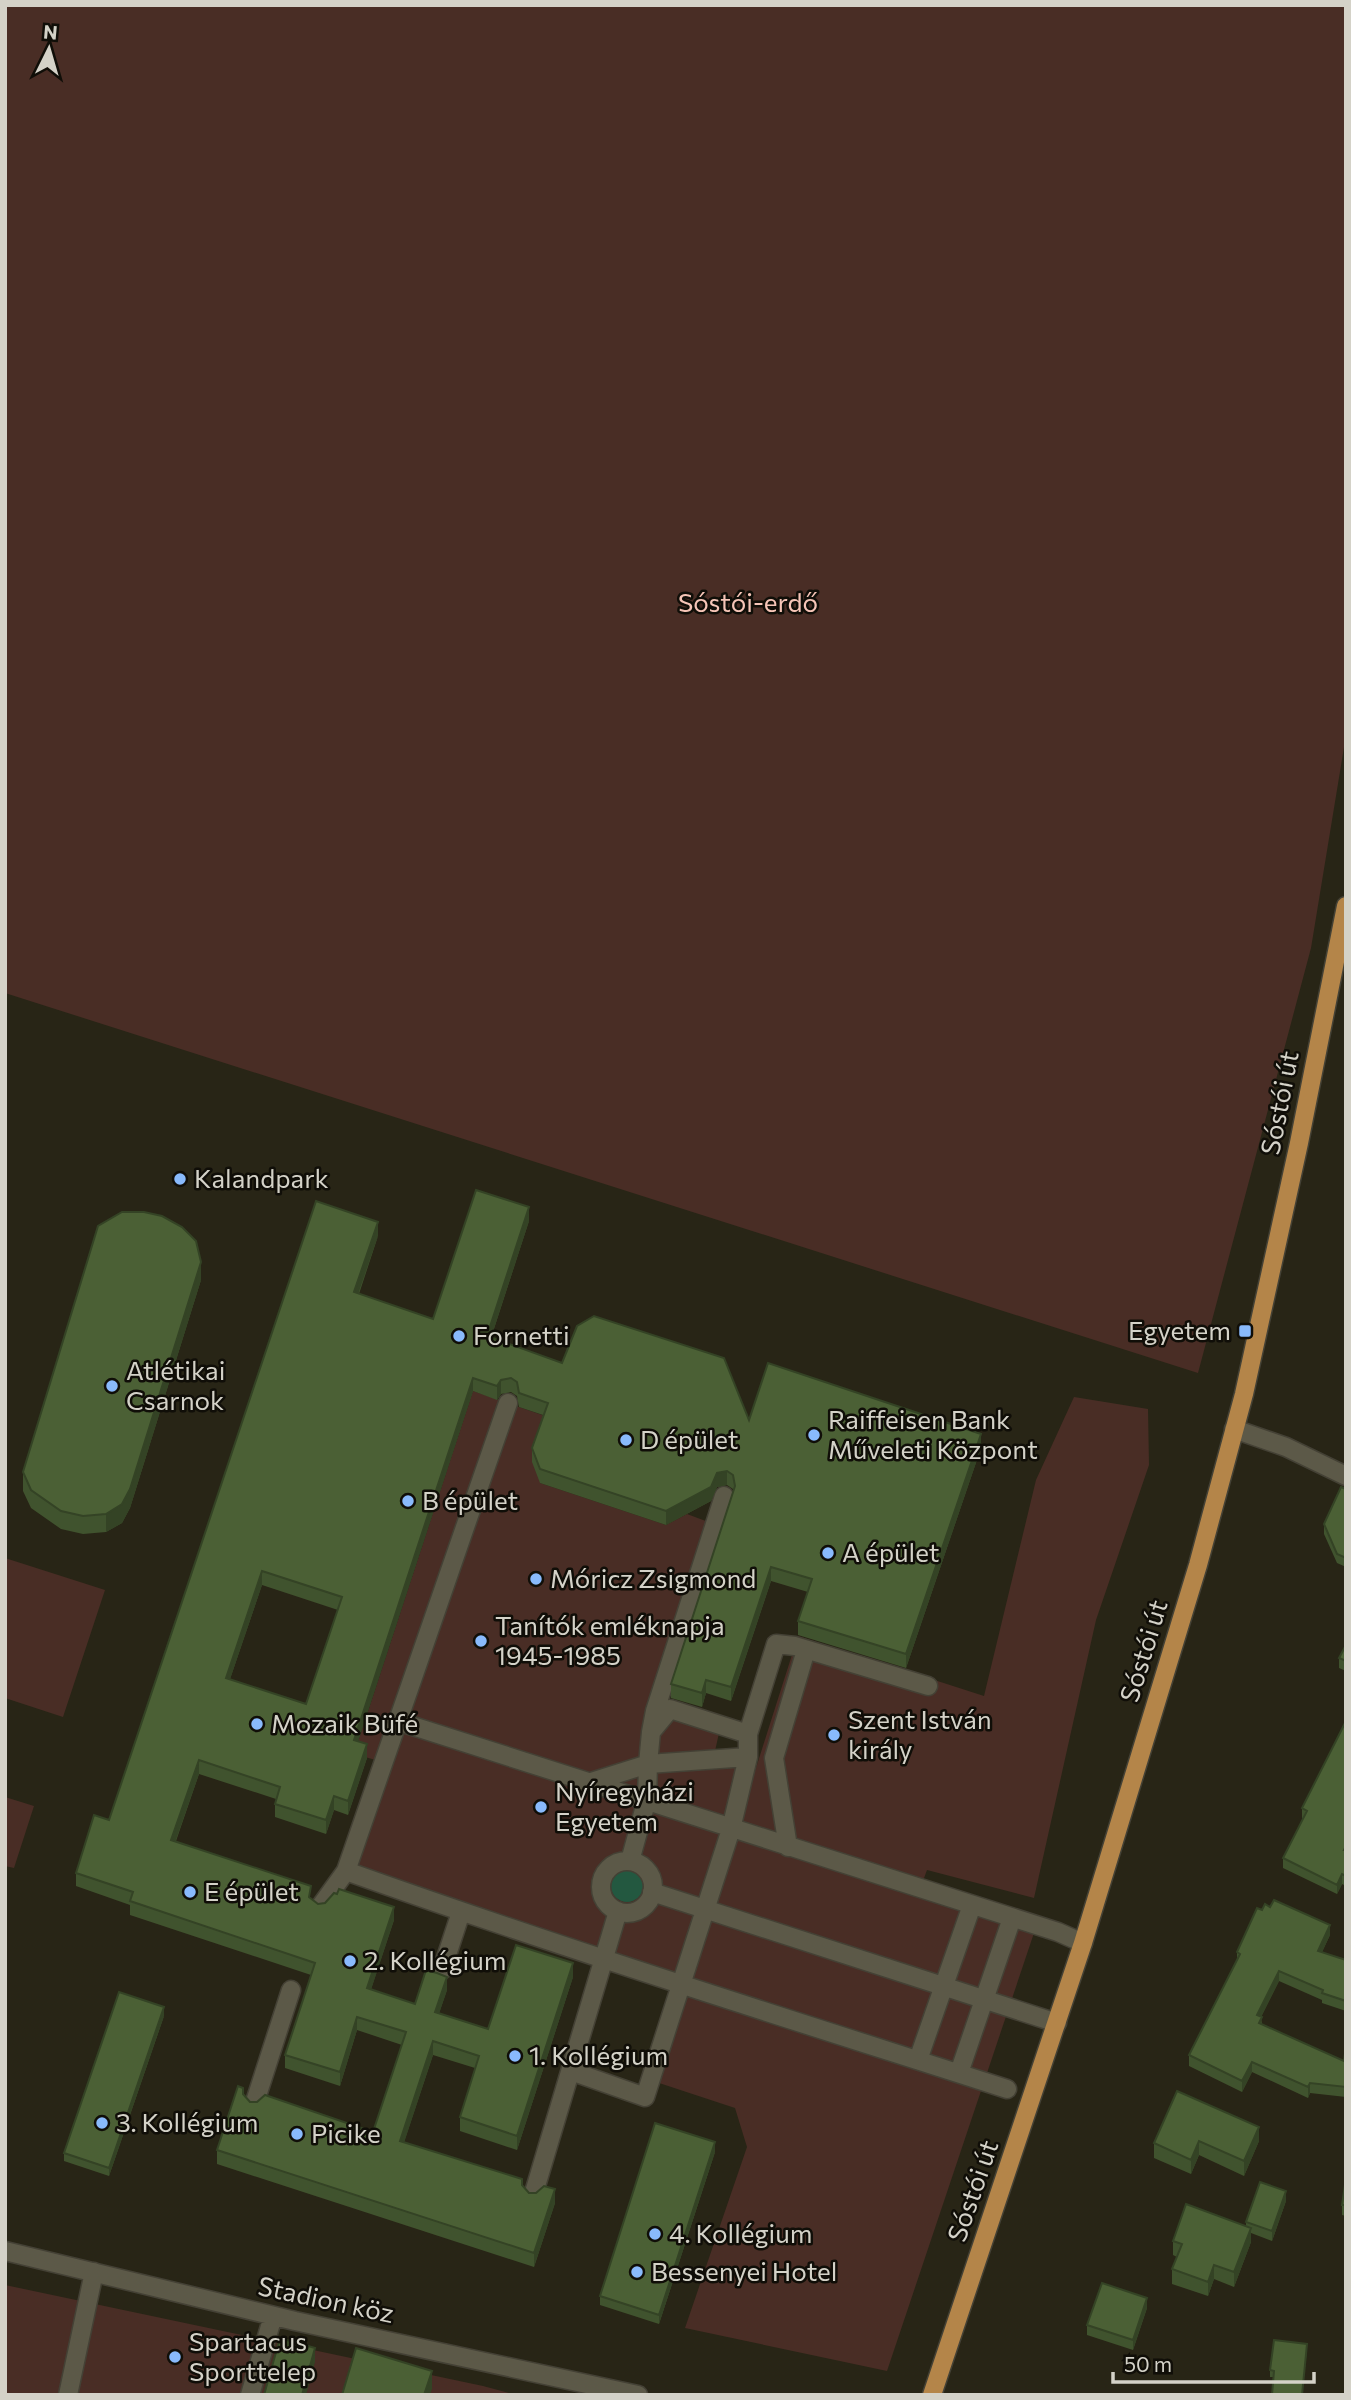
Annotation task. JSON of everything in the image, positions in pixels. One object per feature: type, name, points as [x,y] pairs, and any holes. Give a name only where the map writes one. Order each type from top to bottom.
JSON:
[{"type":"main road","name":"Sóstói út","points":[[932,2395],[1083,1943],[1198,1565],[1234,1429],[1299,1143],[1346,906]]},
{"type":"street","points":[[320,1907],[346,1871],[508,1403]]},
{"type":"street","points":[[1234,1429],[1286,1447],[1346,1476]]},
{"type":"street","points":[[630,1861],[647,1799],[654,1711],[724,1496]]},
{"type":"street","points":[[571,2071],[645,2097],[731,1829],[748,1746],[776,1644],[806,1650],[928,1686]]},
{"type":"street","points":[[788,1847],[774,1758],[806,1650]]},
{"type":"street","points":[[651,1732],[670,1709],[748,1746],[775,1754]]},
{"type":"street","points":[[397,1721],[647,1799],[731,1829],[1083,1943]]},
{"type":"street","points":[[591,1782],[648,1764],[748,1746]]},
{"type":"street","points":[[630,1861],[645,1868],[650,1875],[652,1892],[643,1907],[627,1912],[618,1911],[606,1901],[601,1885],[603,1877],[614,1864],[630,1861]]},
{"type":"street","points":[[346,1871],[461,1912],[1007,2089]]},
{"type":"street","points":[[652,1892],[1057,2023]]},
{"type":"street","points":[[918,2060],[972,1905]]},
{"type":"street","points":[[533,2196],[618,1911]]},
{"type":"street","points":[[442,1970],[461,1912]]},
{"type":"street","points":[[959,2073],[1012,1918]]},
{"type":"street","points":[[254,2105],[291,1990]]},
{"type":"street","name":"Stadion köz","points":[[5,2251],[273,2316],[638,2395]]},
{"type":"street","points":[[68,2395],[94,2272]]},
{"type":"street","points":[[250,2395],[273,2316]]},
{"type":"green space","name":"Sóstói-erdő","points":[[5,5],[1346,5],[1346,735],[1311,948],[1198,1373],[5,993]]},
{"type":"green space","points":[[473,1391],[548,1417],[540,1483],[666,1525],[687,1514],[719,1526],[663,1699],[700,1713],[719,1733],[713,1760],[755,1771],[798,1636],[984,1696],[1036,1480],[1074,1397],[1148,1409],[1149,1465],[1096,1620],[1034,1898],[927,1870],[920,1889],[1036,1927],[887,2371],[685,2328],[747,2147],[735,2108],[653,2081],[681,1989],[352,1868],[383,1762],[354,1754]]},
{"type":"green space","points":[[5,1558],[105,1590],[63,1717],[5,1698]]},
{"type":"green space","points":[[5,1797],[34,1806],[14,1868],[5,1866]]},
{"type":"green space","name":"Spartacus Sporttelep","points":[[5,2285],[483,2386],[517,2395],[5,2395]]},
{"type":"shaded area","points":[[627,1870],[638,1875],[643,1886],[638,1897],[627,1902],[616,1897],[611,1886],[616,1875]]},
{"type":"building","points":[[476,1190],[529,1207],[487,1336],[562,1363],[577,1326],[594,1316],[724,1358],[749,1420],[768,1363],[981,1434],[906,1654],[798,1621],[812,1579],[771,1567],[731,1687],[706,1680],[702,1693],[671,1684],[735,1486],[733,1475],[727,1471],[717,1473],[711,1487],[666,1511],[540,1469],[532,1448],[548,1403],[519,1393],[517,1382],[511,1378],[501,1380],[497,1386],[473,1378],[354,1740],[367,1744],[348,1801],[334,1796],[326,1820],[275,1804],[280,1787],[199,1760],[171,1840],[311,1886],[309,1897],[318,1904],[325,1903],[334,1893],[337,1894],[339,1889],[394,1907],[367,1988],[415,2004],[426,1970],[437,1973],[447,1977],[435,2012],[488,2029],[516,1945],[573,1963],[517,2136],[460,2117],[479,2056],[433,2041],[400,2141],[522,2179],[522,2185],[529,2193],[536,2193],[544,2186],[555,2189],[534,2253],[217,2150],[238,2086],[243,2088],[243,2094],[250,2102],[257,2102],[265,2095],[373,2132],[406,2032],[357,2017],[340,2072],[285,2055],[315,1963],[130,1901],[133,1892],[76,1873],[94,1815],[109,1820],[316,1201],[378,1222],[354,1292],[433,1319]],"holes":[[[262,1571],[342,1597],[306,1704],[226,1678]]]},
{"type":"building","name":"Atlétikai Csarnok","points":[[122,1212],[144,1212],[162,1216],[182,1227],[196,1241],[201,1262],[130,1489],[122,1504],[106,1514],[83,1516],[61,1511],[31,1490],[23,1472],[98,1226]]},
{"type":"building","points":[[1341,1487],[1346,1489],[1346,1558],[1337,1554],[1324,1524]]},
{"type":"building","points":[[1346,1645],[1346,1661],[1339,1658]]},
{"type":"building","points":[[1346,1721],[1346,1876],[1342,1874],[1337,1885],[1283,1858],[1307,1811],[1302,1808]]},
{"type":"building","points":[[1274,1900],[1330,1925],[1318,1951],[1346,1960],[1346,2001],[1322,1993],[1323,1990],[1279,1971],[1257,2015],[1262,2017],[1259,2023],[1344,2061],[1346,2046],[1346,2087],[1310,2083],[1308,2087],[1252,2062],[1242,2081],[1189,2055],[1240,1954],[1237,1952],[1257,1908],[1262,1910],[1265,1904],[1270,1907]]},
{"type":"building","name":"3. Kollégium","points":[[119,1992],[164,2007],[109,2168],[64,2153]]},
{"type":"building","points":[[1177,2091],[1259,2127],[1244,2161],[1199,2141],[1191,2160],[1154,2143]]},
{"type":"building","name":"4. Kollégium","points":[[655,2123],[715,2142],[659,2315],[600,2296]]},
{"type":"building","points":[[1346,2178],[1346,2205],[1342,2205]]},
{"type":"building","points":[[1260,2182],[1286,2191],[1272,2231],[1246,2222]]},
{"type":"building","points":[[1186,2204],[1251,2228],[1234,2272],[1214,2265],[1208,2282],[1172,2269],[1182,2244],[1173,2241]]},
{"type":"building","points":[[1102,2283],[1147,2298],[1133,2340],[1087,2325]]},
{"type":"building","points":[[280,2338],[315,2348],[302,2395],[264,2395]]},
{"type":"building","points":[[1274,2340],[1307,2344],[1302,2395],[1272,2395],[1274,2371],[1270,2370]]},
{"type":"building","points":[[356,2348],[432,2371],[424,2395],[342,2395]]},
{"type":"place","name":"Kalandpark","points":[[180,1179]]},
{"type":"place","name":"Egyetem","points":[[1245,1331]]},
{"type":"place","name":"Fornetti","points":[[459,1336]]},
{"type":"place","name":"Atlétikai Csarnok","points":[[112,1386]]},
{"type":"place","name":"Raiffeisen Bank Műveleti Központ","points":[[814,1435]]},
{"type":"place","name":"D épület","points":[[626,1440]]},
{"type":"place","name":"B épület","points":[[408,1501]]},
{"type":"place","name":"A épület","points":[[828,1553]]},
{"type":"place","name":"Móricz Zsigmond","points":[[536,1579]]},
{"type":"place","name":"Tanítók emléknapja 1945-1985","points":[[481,1641]]},
{"type":"place","name":"Mozaik Büfé","points":[[257,1724]]},
{"type":"place","name":"Szent István király","points":[[834,1735]]},
{"type":"place","name":"Nyíregyházi Egyetem","points":[[541,1807]]},
{"type":"place","name":"E épület","points":[[190,1892]]},
{"type":"place","name":"2. Kollégium","points":[[350,1961]]},
{"type":"place","name":"1. Kollégium","points":[[515,2056]]},
{"type":"place","name":"3. Kollégium","points":[[102,2123]]},
{"type":"place","name":"Picike","points":[[297,2134]]},
{"type":"place","name":"4. Kollégium","points":[[655,2234]]},
{"type":"place","name":"Bessenyei Hotel","points":[[637,2272]]},
{"type":"place","name":"Spartacus Sporttelep","points":[[175,2357]]}]
